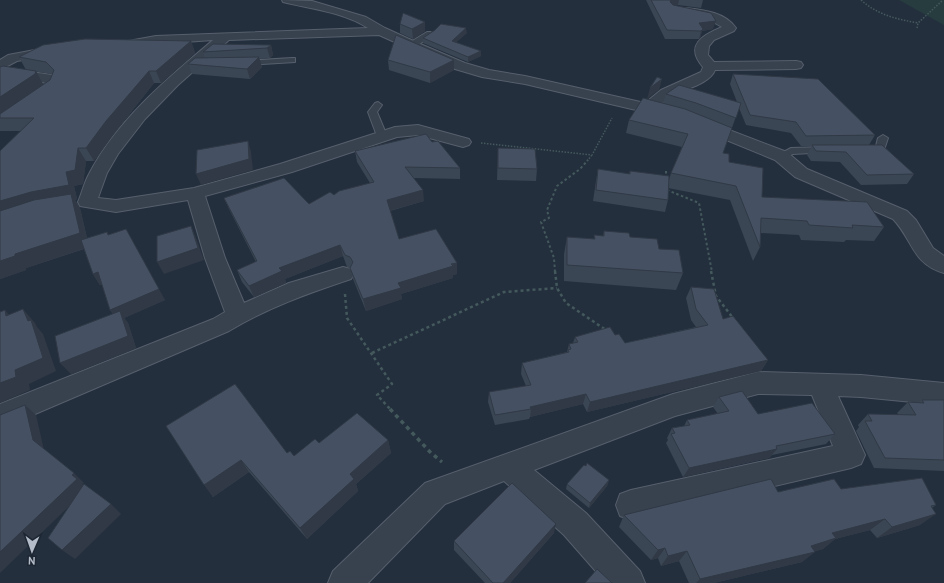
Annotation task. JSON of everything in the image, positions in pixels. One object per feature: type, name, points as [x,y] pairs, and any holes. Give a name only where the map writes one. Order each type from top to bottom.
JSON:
[{"type":"street","points":[[287,0],[312,4],[362,19],[381,31],[460,66],[487,74],[525,80],[643,106],[683,117],[781,156],[801,173],[900,215],[909,224],[925,253],[944,266]]},
{"type":"street","points":[[675,9],[705,15],[725,22],[730,28],[706,40],[701,49],[702,55],[710,66]]},
{"type":"street","points":[[111,45],[132,45],[156,40],[226,36],[381,31]]},
{"type":"street","points":[[226,36],[198,65],[147,107],[98,173],[83,202],[116,206],[194,193],[286,168],[395,132],[418,130],[464,142]]},
{"type":"street","points":[[2,122],[51,89],[52,82],[47,78],[3,72],[0,67],[13,58],[59,49]]},
{"type":"street","points":[[0,54],[13,58]]},
{"type":"street","points":[[710,66],[796,65]]},
{"type":"street","points":[[643,106],[666,93],[684,86],[707,74],[710,66]]},
{"type":"street","points":[[194,193],[215,258],[238,315]]},
{"type":"street","points":[[0,417],[20,407],[220,325],[238,315],[297,289],[343,274]]},
{"type":"street","points":[[345,583],[435,493],[672,405],[758,383],[862,386],[944,394]]},
{"type":"street","points":[[631,505],[851,455],[820,385]]},
{"type":"street","points":[[508,466],[574,524],[628,583]]},
{"type":"lane","points":[[412,45],[430,34]]},
{"type":"lane","points":[[237,63],[292,60]]},
{"type":"lane","points":[[378,105],[372,112],[382,136]]},
{"type":"lane","points":[[860,150],[876,150],[881,148],[883,138]]},
{"type":"lane","points":[[781,156],[792,151],[837,150]]},
{"type":"path","points":[[861,0],[870,9],[884,16],[918,23]]},
{"type":"path","points":[[917,28],[918,23],[943,0]]},
{"type":"path","points":[[608,332],[566,303],[557,288],[554,258],[541,222],[549,218],[547,210],[557,186],[580,169],[592,155],[612,117],[643,106]]},
{"type":"path","points":[[464,142],[518,146],[592,155]]},
{"type":"path","points":[[666,171],[665,190],[699,203],[716,296],[736,321]]},
{"type":"path","points":[[343,274],[347,318],[372,352],[392,384],[377,395],[431,453],[465,482]]},
{"type":"path","points":[[372,352],[504,292],[557,288]]},
{"type":"green space","points":[[899,0],[944,0],[944,25]]},
{"type":"building","points":[[651,0],[671,0],[670,2],[673,5],[711,13],[716,21],[699,23],[703,29],[701,31],[667,30]]},
{"type":"building","points":[[403,13],[425,22],[412,29],[400,24]]},
{"type":"building","points":[[441,24],[466,28],[452,41],[481,51],[468,57],[423,38]]},
{"type":"building","points":[[396,35],[454,60],[430,72],[388,60]]},
{"type":"building","points":[[85,39],[191,41],[156,71],[149,71],[106,121],[86,148],[78,148],[75,170],[66,172],[69,185],[31,192],[0,201],[0,151],[34,118],[0,118],[0,114],[50,80],[54,70],[46,62],[19,57],[43,45]]},
{"type":"building","points":[[213,44],[271,45],[267,48],[203,52]]},
{"type":"building","points":[[259,57],[247,69],[188,64],[195,58]]},
{"type":"building","points":[[3,66],[36,71],[35,74],[0,97],[0,67]]},
{"type":"building","points":[[733,74],[818,79],[875,135],[806,136],[796,122],[750,115]]},
{"type":"building","points":[[657,77],[662,79],[650,88]]},
{"type":"building","points":[[679,85],[741,103],[736,118],[696,103],[666,94]]},
{"type":"building","points":[[643,98],[685,109],[732,128],[723,153],[729,154],[729,162],[763,168],[762,197],[867,202],[884,227],[852,225],[853,228],[809,225],[807,221],[761,218],[760,247],[736,186],[671,173],[688,134],[629,120]]},
{"type":"building","points":[[426,134],[432,142],[438,141],[460,168],[405,167],[423,190],[387,200],[399,239],[436,229],[457,263],[451,264],[453,266],[398,283],[401,288],[363,299],[350,268],[353,262],[350,257],[345,255],[340,245],[279,268],[282,271],[249,286],[237,270],[257,261],[224,198],[284,178],[309,204],[330,192],[334,195],[339,191],[374,182],[355,151]]},
{"type":"building","points":[[248,141],[249,159],[196,174],[197,150]]},
{"type":"building","points":[[812,145],[882,145],[914,174],[867,175],[846,152],[816,151]]},
{"type":"building","points":[[498,148],[535,149],[537,169],[498,168]]},
{"type":"building","points":[[598,169],[630,174],[630,171],[669,176],[668,200],[596,190]]},
{"type":"building","points":[[71,194],[80,233],[15,254],[15,256],[0,261],[0,211],[34,200]]},
{"type":"building","points":[[191,226],[198,248],[157,262],[157,236]]},
{"type":"building","points":[[126,229],[159,289],[110,310],[98,272],[93,274],[81,240],[107,232],[108,235]]},
{"type":"building","points":[[604,231],[629,233],[630,237],[657,239],[659,249],[679,250],[683,273],[567,265],[567,237],[595,239],[594,235],[604,236]]},
{"type":"building","points":[[691,287],[714,289],[723,319],[733,316],[768,360],[590,402],[586,394],[530,407],[531,409],[495,415],[489,392],[531,385],[522,363],[569,352],[568,350],[571,349],[569,344],[578,342],[575,337],[610,327],[615,335],[619,334],[625,343],[708,325],[696,309]]},
{"type":"building","points":[[23,309],[28,321],[31,320],[43,358],[15,370],[16,377],[0,383],[0,312],[5,310],[6,316]]},
{"type":"building","points":[[120,311],[128,336],[60,363],[55,336]]},
{"type":"building","points":[[235,384],[287,453],[290,451],[294,456],[315,439],[319,443],[357,413],[388,440],[350,474],[354,479],[300,528],[241,460],[204,485],[166,426]]},
{"type":"building","points":[[742,391],[758,414],[812,403],[835,434],[776,446],[777,449],[689,468],[671,434],[675,433],[672,428],[690,425],[687,420],[729,411],[719,397]]},
{"type":"building","points":[[922,400],[944,400],[944,460],[885,458],[865,421],[872,421],[868,414],[916,415],[908,402],[924,403]]},
{"type":"building","points":[[25,405],[33,440],[74,473],[72,475],[77,479],[0,552],[0,415]]},
{"type":"building","points":[[587,463],[609,480],[590,503],[567,484],[584,465],[586,466]]},
{"type":"building","points":[[922,478],[936,505],[931,506],[936,514],[892,527],[885,519],[832,533],[836,538],[811,546],[815,552],[700,579],[687,551],[668,556],[665,548],[658,550],[624,515],[771,479],[778,492],[834,479],[841,489]]},
{"type":"building","points":[[512,483],[556,524],[503,583],[493,583],[454,541]]},
{"type":"building","points":[[84,484],[111,504],[62,550],[48,538]]},
{"type":"building","points":[[597,569],[612,583],[585,583]]}]
